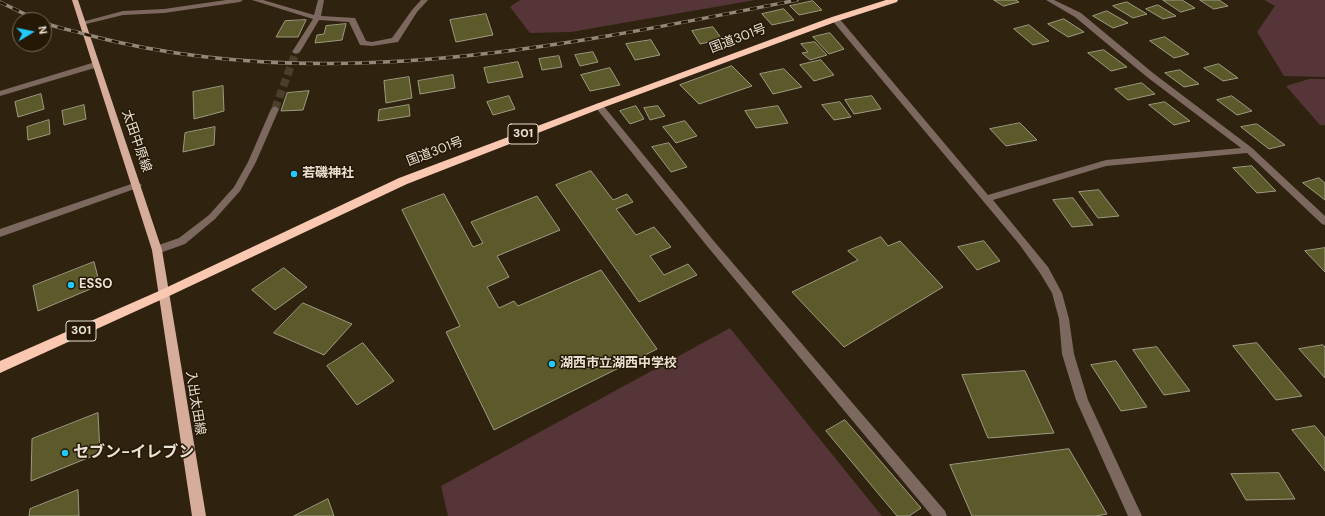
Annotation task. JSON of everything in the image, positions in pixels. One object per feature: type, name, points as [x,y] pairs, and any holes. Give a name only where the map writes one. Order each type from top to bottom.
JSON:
[{"type":"highway","name":"国道301号","points":[[0,367],[163,294],[403,181],[599,106],[835,19],[894,0]]},
{"type":"main road","name":"太田中原線","points":[[75,0],[95,65],[137,184],[157,250],[163,294]]},
{"type":"main road","name":"入出太田線","points":[[163,294],[199,516]]},
{"type":"street","points":[[82,24],[124,13],[164,11],[240,0]]},
{"type":"street","points":[[255,0],[317,18],[352,20],[363,43],[372,44],[395,40],[414,11],[426,0]]},
{"type":"street","points":[[296,52],[317,18],[320,0]]},
{"type":"street","points":[[1049,0],[1078,15],[1150,75],[1249,150],[1325,222]]},
{"type":"street","points":[[835,19],[1022,241],[1044,270],[1057,293],[1064,319],[1068,354],[1082,400],[1135,516]]},
{"type":"street","points":[[0,94],[95,65]]},
{"type":"street","points":[[599,106],[710,243],[940,516]]},
{"type":"street","points":[[157,250],[182,241],[212,217],[237,189],[252,162],[275,109]]},
{"type":"street","points":[[986,199],[1106,163],[1249,150]]},
{"type":"street","points":[[0,233],[137,184]]},
{"type":"shaded area","points":[[520,0],[755,0],[571,32],[530,33],[510,7]]},
{"type":"shaded area","points":[[1264,0],[1325,0],[1325,77],[1284,76],[1257,32],[1275,6]]},
{"type":"shaded area","points":[[1309,79],[1325,79],[1325,125],[1320,125],[1286,86]]},
{"type":"shaded area","points":[[730,328],[882,516],[448,516],[441,486]]},
{"type":"building","points":[[994,0],[1016,0],[1019,2],[1004,6]]},
{"type":"building","points":[[1163,0],[1182,0],[1195,8],[1181,12]]},
{"type":"building","points":[[1200,0],[1219,0],[1228,6],[1214,9]]},
{"type":"building","points":[[813,1],[822,10],[799,15],[790,6]]},
{"type":"building","points":[[1127,2],[1147,14],[1133,18],[1113,6]]},
{"type":"building","points":[[1158,5],[1176,16],[1163,19],[1146,9]]},
{"type":"building","points":[[784,9],[794,20],[772,25],[762,14]]},
{"type":"building","points":[[1107,11],[1128,23],[1113,28],[1093,16]]},
{"type":"building","points":[[486,14],[493,35],[456,42],[450,20]]},
{"type":"building","points":[[1064,19],[1084,32],[1068,37],[1048,24]]},
{"type":"building","points":[[306,20],[298,37],[276,37],[285,21]]},
{"type":"building","points":[[346,24],[342,40],[315,43],[317,35],[324,34],[326,26]]},
{"type":"building","points":[[1029,25],[1049,41],[1033,45],[1014,29]]},
{"type":"building","points":[[713,27],[722,39],[700,44],[692,31]]},
{"type":"building","points":[[830,33],[844,49],[829,54],[813,37]]},
{"type":"building","points":[[1165,37],[1189,54],[1174,58],[1150,41]]},
{"type":"building","points":[[651,40],[660,55],[635,60],[626,44]]},
{"type":"building","points":[[815,42],[827,55],[810,60],[802,53],[808,52],[801,44]]},
{"type":"building","points":[[1104,50],[1127,67],[1111,71],[1088,53]]},
{"type":"building","points":[[593,52],[598,62],[580,66],[575,55]]},
{"type":"building","points":[[559,56],[562,67],[542,70],[539,59]]},
{"type":"building","points":[[821,60],[834,75],[814,81],[800,65]]},
{"type":"building","points":[[518,62],[523,77],[488,83],[484,68]]},
{"type":"building","points":[[1219,64],[1238,78],[1223,81],[1204,68]]},
{"type":"building","points":[[732,66],[752,86],[699,104],[680,85]]},
{"type":"building","points":[[610,68],[620,85],[590,91],[581,75]]},
{"type":"building","points":[[784,69],[802,87],[773,94],[760,74]]},
{"type":"building","points":[[1180,70],[1199,84],[1184,87],[1165,73]]},
{"type":"building","points":[[453,75],[455,88],[420,94],[418,81]]},
{"type":"building","points":[[409,77],[412,98],[386,103],[384,81]]},
{"type":"building","points":[[1142,83],[1155,94],[1128,100],[1115,89]]},
{"type":"building","points":[[223,86],[224,111],[194,119],[193,92]]},
{"type":"building","points":[[309,91],[303,110],[281,111],[287,93]]},
{"type":"building","points":[[41,94],[44,109],[18,117],[15,102]]},
{"type":"building","points":[[509,96],[515,109],[493,115],[487,102]]},
{"type":"building","points":[[872,96],[881,109],[854,114],[845,100]]},
{"type":"building","points":[[1232,96],[1252,111],[1237,115],[1217,100]]},
{"type":"building","points":[[840,102],[851,117],[834,120],[822,105]]},
{"type":"building","points":[[1165,102],[1190,121],[1174,125],[1149,105]]},
{"type":"building","points":[[84,105],[86,119],[64,125],[62,111]]},
{"type":"building","points":[[409,105],[410,116],[378,121],[379,110]]},
{"type":"building","points":[[636,106],[644,119],[630,124],[620,111]]},
{"type":"building","points":[[658,106],[665,116],[650,120],[644,108]]},
{"type":"building","points":[[778,106],[788,123],[756,128],[745,111]]},
{"type":"building","points":[[49,120],[50,134],[28,140],[27,127]]},
{"type":"building","points":[[685,121],[697,136],[676,143],[663,127]]},
{"type":"building","points":[[1020,123],[1037,140],[1006,146],[990,129]]},
{"type":"building","points":[[1257,124],[1285,145],[1269,149],[1241,127]]},
{"type":"building","points":[[215,127],[214,145],[183,152],[185,133]]},
{"type":"building","points":[[669,143],[687,167],[671,172],[652,147]]},
{"type":"building","points":[[1252,166],[1276,191],[1257,193],[1233,168]]},
{"type":"building","points":[[591,171],[613,200],[627,194],[633,202],[616,209],[636,235],[654,227],[671,247],[650,256],[664,275],[688,264],[697,275],[639,302],[556,185]]},
{"type":"building","points":[[1319,178],[1325,183],[1325,200],[1303,183]]},
{"type":"building","points":[[1099,190],[1119,216],[1098,218],[1079,192]]},
{"type":"building","points":[[444,194],[473,247],[483,243],[471,222],[537,196],[560,230],[497,256],[509,277],[487,287],[499,308],[514,301],[518,306],[601,270],[657,349],[494,430],[446,332],[460,326],[402,210]]},
{"type":"building","points":[[1073,198],[1093,225],[1072,227],[1053,200]]},
{"type":"building","points":[[881,237],[888,246],[900,241],[943,287],[844,347],[792,292],[858,260],[848,251]]},
{"type":"building","points":[[984,241],[1000,261],[977,270],[958,247]]},
{"type":"building","points":[[1325,248],[1325,272],[1305,251]]},
{"type":"building","points":[[94,262],[100,285],[38,311],[33,286]]},
{"type":"building","points":[[284,268],[307,287],[275,310],[252,290]]},
{"type":"building","points":[[303,303],[352,324],[324,355],[274,333]]},
{"type":"building","points":[[363,343],[394,381],[357,405],[327,366]]},
{"type":"building","points":[[1257,343],[1302,396],[1276,400],[1233,346]]},
{"type":"building","points":[[1323,345],[1325,347],[1325,378],[1299,349]]},
{"type":"building","points":[[1157,347],[1190,391],[1164,395],[1133,350]]},
{"type":"building","points":[[1116,361],[1147,407],[1121,411],[1091,365]]},
{"type":"building","points":[[1025,371],[1054,433],[988,438],[962,375]]},
{"type":"building","points":[[98,413],[100,453],[31,481],[32,439]]},
{"type":"building","points":[[845,420],[921,508],[909,516],[897,516],[826,431]]},
{"type":"building","points":[[1315,426],[1325,438],[1325,471],[1292,430]]},
{"type":"building","points":[[1069,449],[1107,514],[1096,516],[972,516],[950,465]]},
{"type":"building","points":[[1279,473],[1295,499],[1246,500],[1231,474]]},
{"type":"building","points":[[78,490],[79,516],[29,516],[30,509]]},
{"type":"building","points":[[328,499],[334,516],[294,516]]},
{"type":"tunnel","points":[[275,109],[296,52]]},
{"type":"railway","points":[[52,25],[88,35],[176,53],[265,62],[354,63],[444,58],[533,48],[621,34],[797,0]]},
{"type":"railway","points":[[0,2],[21,12]]},
{"type":"place","name":"若磯神社","points":[[294,174]]},
{"type":"place","name":"ESSO","points":[[71,285]]},
{"type":"place","name":"湖西市立湖西中学校","points":[[552,364]]},
{"type":"place","name":"セブン-イレブン","points":[[65,453]]}]
